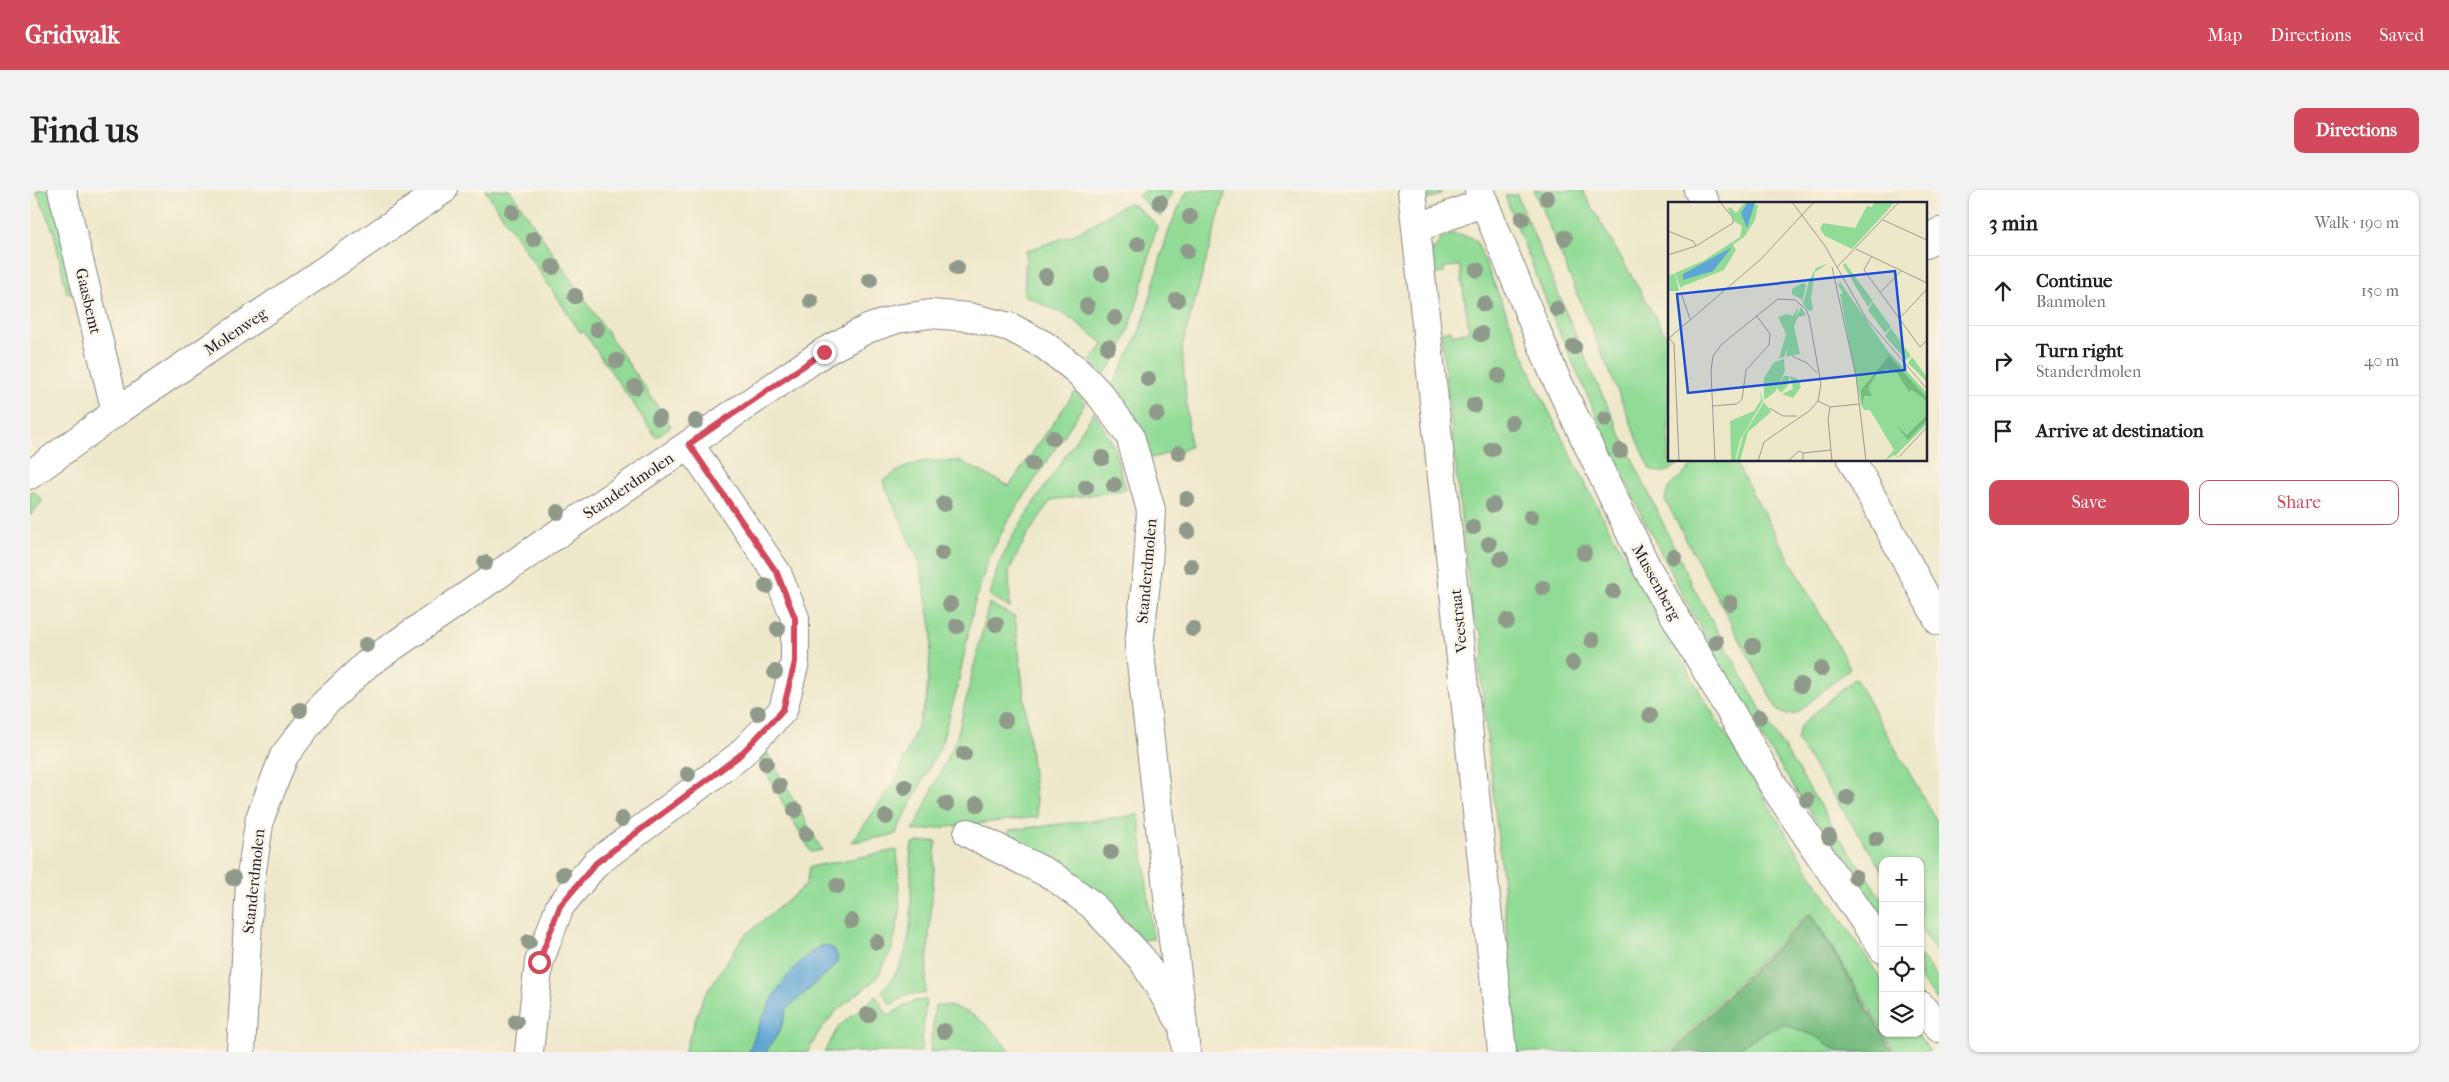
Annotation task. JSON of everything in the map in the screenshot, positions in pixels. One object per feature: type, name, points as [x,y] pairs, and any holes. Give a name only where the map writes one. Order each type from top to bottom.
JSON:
[{"type":"street","name":"Gaasbemt","points":[[62,190],[116,412]]},
{"type":"street","name":"Molenweg","points":[[30,475],[116,412],[443,190]]},
{"type":"street","name":"Veestraat","points":[[1412,190],[1502,1052]]},
{"type":"street","points":[[1698,190],[1705,202]]},
{"type":"street","points":[[1417,228],[1482,196]]},
{"type":"street","name":"Mussenberg","points":[[1482,196],[1554,374],[1648,570],[1775,788],[1882,947]]},
{"type":"street","points":[[1926,243],[1939,232]]},
{"type":"street","name":"Standerdmolen","points":[[241,1052],[250,883],[260,818],[284,756],[323,705],[367,664],[824,352],[867,329],[897,319],[930,314],[969,317],[1010,327],[1044,345],[1078,371],[1101,396],[1130,436],[1151,510],[1140,645],[1186,1052]]},
{"type":"street","points":[[529,1052],[539,962],[560,906],[596,863],[739,756],[783,710],[795,662],[795,618],[777,573],[689,444]]},
{"type":"street","points":[[1853,461],[1936,606]]},
{"type":"street","name":"Standerdmolen","points":[[968,833],[1053,876],[1092,905],[1142,960],[1183,1025]]},
{"type":"street","points":[[1924,1010],[1939,1028]]},
{"type":"green space","points":[[36,190],[52,190],[79,291],[67,294],[54,233]]},
{"type":"green space","points":[[485,190],[510,190],[671,426],[656,437],[583,331],[580,332]]},
{"type":"green space","points":[[1144,190],[1173,190],[1160,217],[1138,196]]},
{"type":"green space","points":[[1188,190],[1226,190],[1182,347],[1190,447],[1152,458],[1132,414],[1112,385],[1143,323],[1173,220]]},
{"type":"green space","points":[[1420,190],[1443,190],[1439,195],[1421,202]]},
{"type":"green space","points":[[1534,190],[1582,190],[1668,339],[1668,461],[1681,461],[1668,471],[1660,472],[1650,469]]},
{"type":"green space","points":[[1517,195],[1589,367],[1692,585],[1766,719],[1840,838],[1879,894],[1879,920],[1754,725],[1688,605],[1641,514],[1599,422],[1553,318],[1505,196]]},
{"type":"green space","points":[[1127,203],[1134,205],[1157,225],[1130,326],[1113,363],[1103,375],[1090,361],[1104,344],[1071,318],[1024,295],[1026,251],[1078,233]]},
{"type":"green space","points":[[1453,234],[1470,237],[1477,243],[1540,394],[1600,512],[1701,694],[1809,871],[1879,976],[1879,1024],[1811,913],[1879,1028],[1879,1037],[1884,1037],[1893,1052],[1671,1052],[1807,914],[1668,1052],[1516,1052],[1504,894],[1479,661],[1484,655],[1482,632],[1473,625],[1441,332],[1451,330],[1452,335],[1469,331],[1460,266],[1444,267],[1444,273],[1434,274],[1431,254],[1441,239]]},
{"type":"green space","points":[[1075,392],[1086,402],[1006,524],[988,560],[974,605],[957,689],[941,745],[895,835],[852,842],[897,779],[926,702],[932,633],[920,564],[883,481],[901,469],[924,461],[960,461],[1009,486]]},
{"type":"green space","points":[[1094,412],[1112,442],[1126,490],[1051,500],[1026,537],[1009,571],[1010,608],[990,596],[998,566],[1013,535]]},
{"type":"green space","points":[[1698,461],[1735,461],[1850,668],[1796,714],[1787,715],[1778,711],[1665,500],[1668,488]]},
{"type":"green space","points":[[33,491],[43,500],[30,516],[30,492]]},
{"type":"green space","points":[[989,603],[1015,617],[1038,817],[913,831],[957,737]]},
{"type":"green space","points":[[1855,678],[1939,825],[1939,957],[1924,934],[1924,857],[1879,857],[1879,865],[1797,741],[1800,726]]},
{"type":"green space","points":[[767,753],[822,850],[811,852],[759,760]]},
{"type":"green space","points":[[1139,815],[1153,939],[1142,940],[1100,894],[1010,844],[1009,830]]},
{"type":"green space","points":[[936,841],[925,994],[910,994],[890,1005],[882,991],[900,965],[909,939],[911,911],[910,858],[912,845],[918,842]]},
{"type":"green space","points":[[897,850],[900,912],[892,950],[876,979],[836,1011],[818,1033],[808,1052],[766,1052],[781,1028],[787,1009],[793,1003],[814,949],[793,973],[776,997],[754,1037],[749,1052],[684,1052],[703,998],[743,937],[806,885],[809,867]]},
{"type":"green space","points":[[1810,914],[1879,1029],[1879,1037],[1884,1037],[1893,1052],[1840,1052],[1815,1036],[1783,1024],[1750,1040],[1739,1052],[1671,1052]]},
{"type":"green space","points":[[1924,960],[1939,980],[1939,1003],[1924,983]]},
{"type":"green space","points":[[876,996],[888,1015],[914,1001],[926,1000],[921,1052],[824,1052],[839,1026]]},
{"type":"green space","points":[[935,1005],[947,1006],[969,1013],[987,1026],[1009,1052],[930,1052]]},
{"type":"green space","points":[[1886,1037],[1920,1037],[1930,1052],[1895,1052]]},
{"type":"water","points":[[823,945],[833,948],[838,956],[836,965],[787,1009],[781,1028],[766,1052],[749,1052],[768,1007],[787,976],[798,963]]},
{"type":"route","points":[[539,962],[560,906],[596,863],[739,756],[783,710],[795,662],[795,618],[777,573],[689,444],[824,352]]}]
